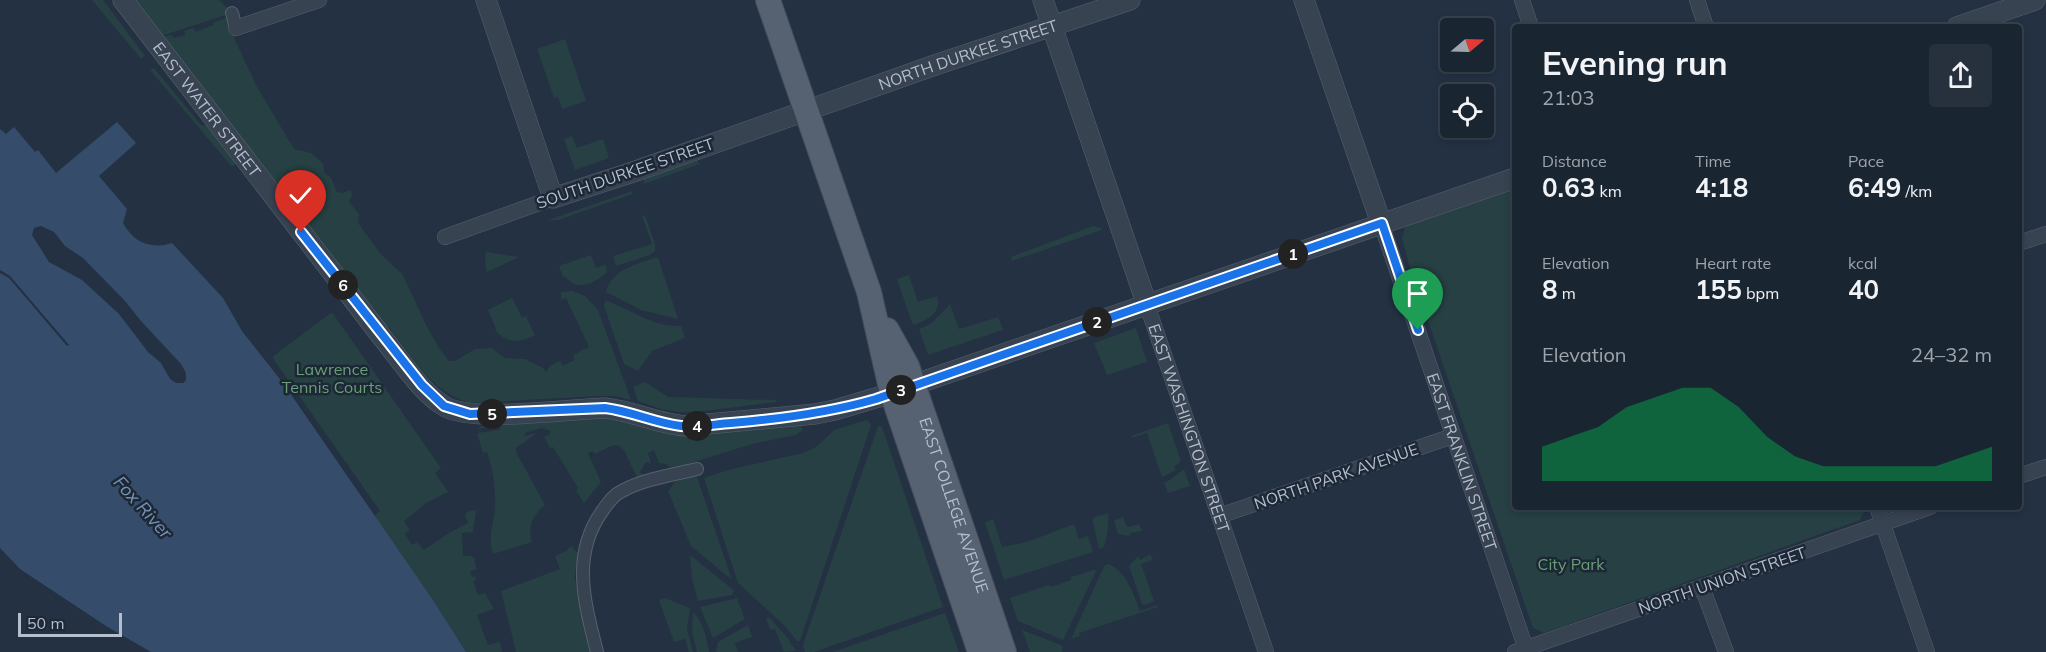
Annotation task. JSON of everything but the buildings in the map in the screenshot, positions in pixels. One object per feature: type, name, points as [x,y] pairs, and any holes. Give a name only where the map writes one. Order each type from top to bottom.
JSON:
[{"type":"main road","name":"EAST COLLEGE AVENUE","points":[[768,0],[903,389],[1004,652]]},
{"type":"main road","name":"EAST COLLEGE AVENUE","points":[[903,389],[980,652]]},
{"type":"street","name":"EAST WATER STREET","points":[[123,0],[382,337],[430,394],[454,411],[480,415],[605,408],[625,411],[669,424],[687,426],[815,414],[903,389]]},
{"type":"street","points":[[234,21],[291,5],[319,0]]},
{"type":"street","points":[[486,0],[553,198]]},
{"type":"street","name":"EAST WASHINGTON STREET","points":[[1043,0],[1266,652]]},
{"type":"street","name":"NORTH DURKEE STREET","points":[[806,110],[1130,0]]},
{"type":"street","name":"EAST FRANKLIN STREET","points":[[1304,0],[1454,436],[1522,651]]},
{"type":"street","points":[[1522,0],[1530,24]]},
{"type":"street","points":[[1696,0],[1705,24]]},
{"type":"street","points":[[1967,24],[2035,0]]},
{"type":"street","name":"SOUTH DURKEE STREET","points":[[445,237],[806,110]]},
{"type":"street","points":[[903,389],[1512,179]]},
{"type":"street","points":[[2022,242],[2046,234]]},
{"type":"street","name":"NORTH PARK AVENUE","points":[[1219,516],[1454,436]]},
{"type":"street","points":[[2022,475],[2046,467]]},
{"type":"street","points":[[597,652],[586,604],[582,563],[590,535],[599,515],[612,498],[624,489],[697,469]]},
{"type":"street","points":[[1878,510],[1927,652]]},
{"type":"street","name":"NORTH UNION STREET","points":[[1522,651],[1921,510]]},
{"type":"street","points":[[1702,587],[1726,652]]},
{"type":"green space","points":[[92,0],[103,0],[145,56],[141,59]]},
{"type":"green space","points":[[134,0],[219,0],[232,13],[161,36]]},
{"type":"green space","points":[[229,17],[235,40],[257,87],[294,149],[311,153],[323,163],[324,172],[331,178],[337,192],[351,190],[352,195],[349,202],[359,214],[358,223],[380,253],[403,275],[426,325],[449,361],[455,361],[475,349],[492,348],[505,358],[525,359],[543,368],[546,372],[550,366],[560,361],[563,366],[575,360],[573,355],[589,347],[566,298],[561,300],[561,292],[572,291],[585,296],[598,310],[631,400],[615,396],[600,396],[472,403],[446,392],[424,373],[389,327],[386,328],[162,37],[172,35],[174,38],[185,35],[184,31],[194,28],[195,32]]},
{"type":"green space","points":[[565,39],[586,101],[562,109],[558,97],[554,98],[537,49]]},
{"type":"green space","points":[[154,68],[201,125],[207,126],[236,163],[232,167],[150,70]]},
{"type":"green space","points":[[572,136],[577,148],[603,139],[609,158],[575,170],[564,139]]},
{"type":"green space","points":[[697,161],[700,164],[644,184],[644,179]]},
{"type":"green space","name":"City Park","points":[[1512,188],[1512,510],[1865,510],[1860,520],[1544,633],[1533,628],[1402,239],[1405,227],[1425,217]]},
{"type":"green space","points":[[632,191],[632,194],[559,220],[548,220]]},
{"type":"green space","points":[[645,215],[655,244],[655,251],[650,255],[616,266],[613,256],[652,244],[642,216]]},
{"type":"green space","points":[[1093,226],[1102,230],[1012,261],[1011,257]]},
{"type":"green space","points":[[486,252],[519,257],[487,272]]},
{"type":"green space","points":[[591,255],[596,268],[606,264],[607,272],[604,275],[584,285],[575,284],[563,277],[559,266]]},
{"type":"green space","points":[[658,257],[678,319],[641,310],[606,292],[609,284],[620,272]]},
{"type":"green space","points":[[909,275],[918,302],[937,296],[938,302],[933,315],[914,325],[897,279]]},
{"type":"green space","points":[[512,298],[522,318],[526,316],[535,335],[524,340],[509,340],[499,335],[488,310]]},
{"type":"green space","points":[[605,300],[651,321],[670,326],[681,326],[685,338],[652,351],[638,371],[624,364],[604,306]]},
{"type":"green space","points":[[950,304],[959,329],[998,317],[1003,330],[928,355],[919,329],[932,323]]},
{"type":"green space","name":"Lawrence Tennis Courts","points":[[332,312],[441,468],[435,473],[448,492],[426,503],[404,521],[410,530],[405,534],[412,545],[417,542],[424,550],[468,523],[465,514],[476,510],[473,532],[462,533],[463,556],[471,556],[476,560],[474,561],[477,569],[470,571],[472,577],[475,576],[476,580],[473,581],[478,595],[485,593],[494,609],[477,615],[488,645],[500,643],[502,652],[466,652],[433,600],[374,516],[380,511],[272,357]]},
{"type":"green space","points":[[1136,328],[1147,362],[1107,375],[1094,343]]},
{"type":"green space","points":[[645,382],[668,397],[776,400],[777,402],[680,412],[661,409],[638,401],[633,387]]},
{"type":"green space","points":[[583,417],[799,423],[803,430],[796,435],[752,444],[672,469],[666,464],[659,463],[654,450],[648,453],[651,464],[646,462],[640,472],[645,475],[637,478],[624,450],[618,445],[595,454],[593,451],[588,453],[601,482],[584,503],[576,490],[578,488],[544,436],[549,435],[551,431],[541,428],[525,433],[524,436],[537,433],[516,448],[516,452],[545,505],[532,521],[530,531],[532,542],[493,554],[491,536],[495,508],[494,479],[487,452],[483,453],[477,433],[499,430],[501,426],[477,429],[486,423]]},
{"type":"green space","points":[[867,420],[871,425],[800,641],[797,641],[785,626],[738,583],[704,478],[728,470],[803,453],[816,447],[834,430]]},
{"type":"green space","points":[[1168,423],[1181,461],[1174,467],[1176,470],[1162,477],[1147,433],[1132,438],[1131,436]]},
{"type":"green space","points":[[878,426],[882,427],[943,607],[814,652],[805,652],[803,646],[805,639]]},
{"type":"green space","points":[[1184,469],[1190,486],[1168,493],[1164,483]]},
{"type":"green space","points":[[692,476],[697,477],[732,580],[691,546],[668,491],[675,482]]},
{"type":"green space","points":[[1108,513],[1104,547],[1099,549],[1092,518]]},
{"type":"green space","points":[[1123,517],[1127,527],[1139,524],[1142,531],[1130,533],[1130,536],[1118,534],[1114,520]]},
{"type":"green space","points":[[993,519],[1002,547],[1027,542],[1074,524],[1079,539],[1088,536],[1093,552],[1004,580],[985,522]]},
{"type":"green space","points":[[571,546],[578,553],[575,580],[591,652],[516,652],[501,591],[560,569],[555,556]]},
{"type":"green space","points":[[1150,554],[1153,560],[1141,564],[1154,601],[1145,605],[1142,604],[1129,566],[1138,556],[1140,560]]},
{"type":"green space","points":[[690,555],[734,590],[732,595],[698,601],[692,579]]},
{"type":"green space","points":[[1109,564],[1125,578],[1140,611],[1157,605],[1158,607],[1079,633],[1080,636],[1071,639],[1104,566]]},
{"type":"green space","points":[[1097,569],[1063,640],[1018,621],[1010,598],[1049,585],[1051,587],[1071,580],[1071,577]]},
{"type":"green space","points":[[665,598],[690,608],[687,629],[693,652],[689,652],[685,639],[674,642],[659,600]]},
{"type":"green space","points":[[737,598],[745,619],[713,638],[700,607]]},
{"type":"green space","points":[[693,612],[702,625],[709,652],[697,652],[692,632]]},
{"type":"green space","points":[[945,613],[959,652],[833,652]]},
{"type":"green space","points":[[769,617],[796,651],[784,652],[775,629],[770,630],[766,618]]},
{"type":"green space","points":[[748,625],[752,637],[735,643],[738,652],[716,652],[718,642]]},
{"type":"green space","points":[[1022,630],[1061,645],[1062,652],[1030,652]]},
{"type":"water","name":"Fox River","points":[[117,122],[136,143],[99,176],[127,209],[123,223],[127,230],[143,243],[157,246],[172,243],[223,298],[242,331],[283,383],[433,600],[466,652],[151,652],[106,626],[20,569],[0,548],[0,273],[9,278],[67,346],[69,345],[10,276],[0,270],[0,129],[6,134],[14,127],[35,152],[38,150],[56,173]],"holes":[[[41,226],[54,232],[65,246],[83,258],[125,301],[181,364],[186,373],[186,380],[183,383],[176,383],[170,379],[161,363],[148,352],[119,314],[82,280],[49,262],[32,235],[34,228]]]},
{"type":"route","points":[[301,232],[382,337],[430,394],[454,411],[480,415],[605,408],[625,411],[669,424],[687,426],[738,423],[835,410],[876,399],[1382,223],[1418,330]]}]
